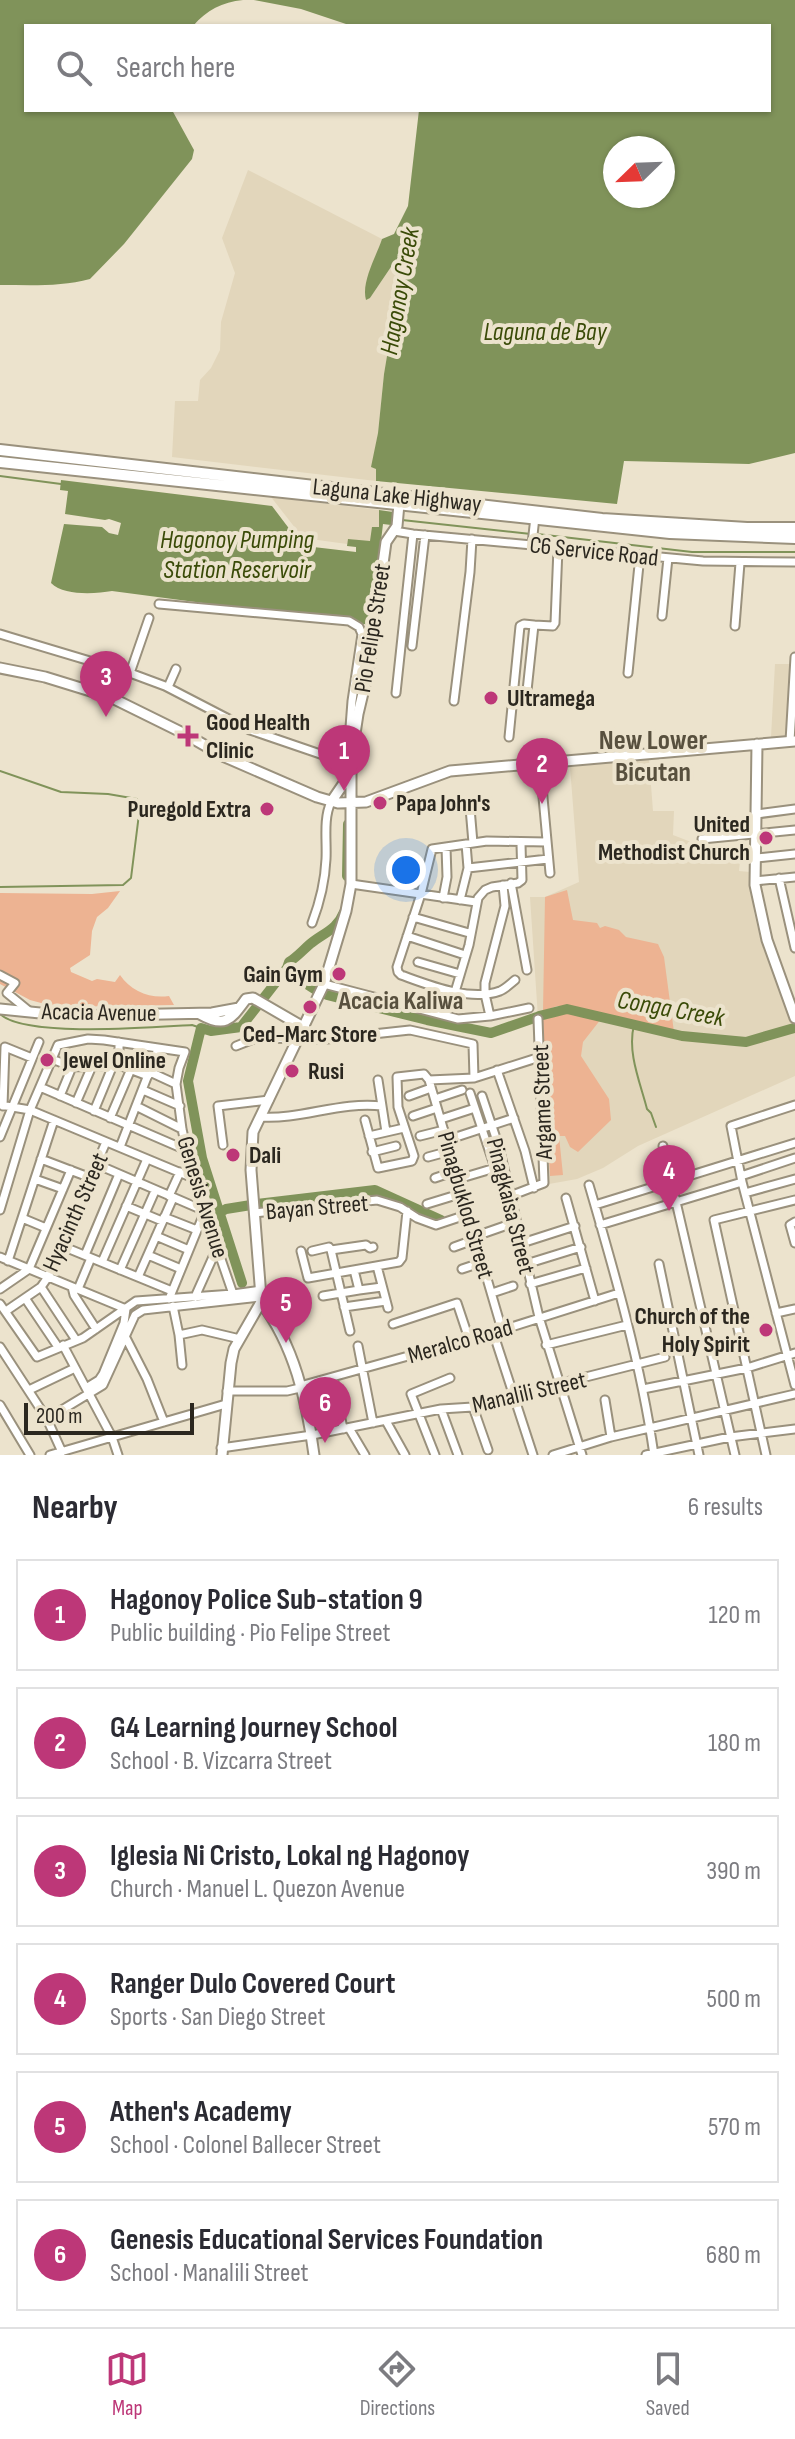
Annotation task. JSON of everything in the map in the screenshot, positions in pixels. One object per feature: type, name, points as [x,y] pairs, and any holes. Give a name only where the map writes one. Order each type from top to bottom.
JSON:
[{"type":"main road","name":"Laguna Lake Highway","points":[[0,450],[670,533],[795,538]]},
{"type":"main road","name":"Laguna Lake Highway","points":[[0,462],[398,508],[535,518],[795,528]]},
{"type":"main road","name":"Pio Felipe Street","points":[[261,1296],[250,1149],[253,1132],[324,984],[346,911],[351,884],[351,820],[341,803],[386,542],[395,528],[398,508]]},
{"type":"main road","points":[[0,668],[45,677],[118,700],[225,757],[341,803],[362,803]]},
{"type":"main road","points":[[351,820],[362,803],[450,771],[792,741]]},
{"type":"main road","points":[[757,744],[755,881],[767,940],[790,990],[795,1018]]},
{"type":"main road","points":[[341,803],[346,780]]},
{"type":"main road","name":"Acacia Avenue","points":[[0,1009],[54,1016],[198,1013],[214,1021],[234,1017],[246,999],[268,1006],[305,1028]]},
{"type":"main road","points":[[221,1452],[234,1349],[261,1296]]},
{"type":"main road","points":[[261,1296],[282,1333],[300,1386],[314,1455]]},
{"type":"street","points":[[532,542],[535,518]]},
{"type":"street","name":"C6 Service Road","points":[[395,528],[413,534],[532,542],[558,548],[668,558],[740,563],[795,562]]},
{"type":"street","points":[[396,693],[413,534]]},
{"type":"street","points":[[412,646],[425,535]]},
{"type":"street","points":[[454,701],[472,539]]},
{"type":"street","points":[[509,737],[520,626],[553,626],[555,623],[558,548]]},
{"type":"street","points":[[628,673],[640,555]]},
{"type":"street","points":[[662,616],[668,558]]},
{"type":"street","points":[[735,626],[740,563]]},
{"type":"street","points":[[159,604],[349,621],[359,627],[362,634],[362,672]]},
{"type":"street","points":[[130,673],[149,618]]},
{"type":"street","points":[[526,700],[534,625]]},
{"type":"street","points":[[0,634],[130,673],[168,687],[250,730],[329,757],[349,760],[346,780]]},
{"type":"street","points":[[792,741],[795,657]]},
{"type":"street","points":[[168,687],[176,669]]},
{"type":"street","points":[[540,765],[550,873]]},
{"type":"street","points":[[312,923],[321,899],[327,817],[341,803]]},
{"type":"street","points":[[460,900],[468,868],[470,808]]},
{"type":"street","points":[[757,814],[795,809]]},
{"type":"street","points":[[702,839],[795,830]]},
{"type":"street","points":[[515,980],[500,991],[485,994],[455,992],[433,987],[398,972],[432,849],[509,841],[521,844],[546,842]]},
{"type":"street","points":[[455,992],[476,902],[485,890],[522,880],[521,844]]},
{"type":"street","points":[[443,898],[447,877],[446,847]]},
{"type":"street","points":[[757,858],[795,854]]},
{"type":"street","points":[[468,868],[548,859]]},
{"type":"street","points":[[755,881],[795,877]]},
{"type":"street","points":[[779,878],[795,948]]},
{"type":"street","points":[[351,884],[476,902]]},
{"type":"street","points":[[507,884],[527,970]]},
{"type":"street","points":[[490,1016],[485,994],[487,973],[505,906],[507,884]]},
{"type":"street","points":[[413,917],[469,933]]},
{"type":"street","points":[[407,936],[465,955]]},
{"type":"street","points":[[418,962],[460,974]]},
{"type":"street","points":[[0,975],[15,983],[7,993],[29,1011]]},
{"type":"street","points":[[324,984],[458,1019],[529,1008]]},
{"type":"street","name":"Argame Street","points":[[534,1188],[543,1185],[538,1019]]},
{"type":"street","points":[[236,1046],[256,1038],[327,1039],[410,1030],[473,1044],[474,1078]]},
{"type":"street","points":[[0,1210],[30,1110],[58,1045],[88,1039],[158,1049],[120,1147]]},
{"type":"street","points":[[5,1106],[39,1042]]},
{"type":"street","points":[[94,1111],[116,1065],[119,1042]]},
{"type":"street","points":[[0,1137],[5,1106],[5,1047],[32,1058]]},
{"type":"street","name":"Genesis Avenue","points":[[158,1049],[185,1052],[176,1084],[186,1150],[233,1294]]},
{"type":"street","points":[[409,1096],[430,1084],[474,1078],[540,1057]]},
{"type":"street","points":[[52,1059],[72,1067],[116,1065],[176,1084]]},
{"type":"street","points":[[76,1103],[92,1066]]},
{"type":"street","points":[[60,1096],[72,1067]]},
{"type":"street","points":[[110,1118],[131,1069]]},
{"type":"street","points":[[497,1070],[525,1151],[534,1188],[510,1196]]},
{"type":"street","points":[[365,1120],[376,1166],[379,1168],[413,1160],[398,1107],[396,1078],[424,1074],[430,1084]]},
{"type":"street","points":[[378,1080],[386,1132]]},
{"type":"street","name":"Pinagbuklod Street","points":[[430,1084],[502,1330]]},
{"type":"street","points":[[40,1087],[186,1150]]},
{"type":"street","points":[[143,1090],[180,1106]]},
{"type":"street","points":[[435,1099],[466,1091],[487,1127],[495,1168],[435,1178]]},
{"type":"street","name":"Pinagkaisa Street","points":[[482,1096],[487,1127],[510,1196],[546,1345],[581,1451]]},
{"type":"street","points":[[223,1145],[218,1106],[269,1100]]},
{"type":"street","points":[[260,1117],[277,1118],[350,1105],[382,1106]]},
{"type":"street","points":[[795,1105],[731,1125],[741,1179],[776,1313],[791,1354],[795,1385]]},
{"type":"street","points":[[5,1106],[30,1110],[193,1178]]},
{"type":"street","points":[[136,1106],[182,1129]]},
{"type":"street","points":[[413,1116],[437,1108]]},
{"type":"street","points":[[441,1119],[475,1108]]},
{"type":"street","points":[[447,1140],[514,1118]]},
{"type":"street","points":[[54,1120],[22,1218],[4,1259],[126,1309]]},
{"type":"street","points":[[369,1136],[404,1128]]},
{"type":"street","points":[[420,1136],[444,1130]]},
{"type":"street","name":"Hyacinth Street","points":[[3,1308],[41,1287],[48,1277],[106,1142]]},
{"type":"street","points":[[595,1205],[795,1143]]},
{"type":"street","points":[[372,1152],[396,1146]]},
{"type":"street","points":[[663,1146],[735,1455]]},
{"type":"street","points":[[428,1157],[450,1151]]},
{"type":"street","points":[[600,1225],[795,1158]]},
{"type":"street","points":[[41,1159],[91,1178]]},
{"type":"street","points":[[102,1262],[147,1159]]},
{"type":"street","points":[[96,1164],[205,1211],[171,1299],[182,1365]]},
{"type":"street","points":[[0,1289],[29,1269],[71,1170]]},
{"type":"street","points":[[138,1277],[180,1172]]},
{"type":"street","points":[[96,1329],[76,1298],[75,1288],[119,1174]]},
{"type":"street","points":[[35,1179],[63,1189]]},
{"type":"street","points":[[745,1193],[795,1179]]},
{"type":"street","points":[[589,1185],[643,1389],[651,1427],[652,1454],[730,1437],[795,1429]]},
{"type":"street","points":[[120,1270],[155,1191]]},
{"type":"street","points":[[427,1204],[463,1193]]},
{"type":"street","points":[[566,1198],[595,1301]]},
{"type":"street","name":"Bayan Street","points":[[254,1213],[377,1200],[436,1225],[469,1214]]},
{"type":"street","points":[[766,1455],[714,1220],[795,1200]]},
{"type":"street","points":[[126,1206],[197,1230]]},
{"type":"street","points":[[301,1251],[307,1277],[401,1260],[407,1211]]},
{"type":"street","points":[[22,1218],[46,1228]]},
{"type":"street","points":[[454,1247],[516,1222]]},
{"type":"street","points":[[795,1222],[790,1225],[795,1243]]},
{"type":"street","points":[[522,1243],[575,1226]]},
{"type":"street","points":[[156,1236],[189,1250]]},
{"type":"street","points":[[312,1251],[329,1247],[331,1250],[366,1245],[373,1247]]},
{"type":"street","points":[[62,1246],[138,1277],[171,1299]]},
{"type":"street","points":[[195,1297],[217,1247]]},
{"type":"street","points":[[526,1264],[581,1247]]},
{"type":"street","points":[[331,1250],[350,1331]]},
{"type":"street","points":[[148,1255],[181,1269]]},
{"type":"street","points":[[462,1269],[483,1262]]},
{"type":"street","points":[[659,1264],[699,1455]]},
{"type":"street","points":[[344,1307],[387,1305],[377,1266]]},
{"type":"street","points":[[530,1284],[586,1268]]},
{"type":"street","points":[[354,1270],[359,1290]]},
{"type":"street","points":[[492,1293],[513,1286]]},
{"type":"street","points":[[41,1287],[76,1340]]},
{"type":"street","points":[[323,1296],[382,1287]]},
{"type":"street","name":"Meralco Road","points":[[227,1391],[300,1386],[502,1330],[619,1293]]},
{"type":"street","points":[[47,1419],[103,1385],[135,1315],[143,1310],[171,1299],[233,1294],[261,1296]]},
{"type":"street","points":[[3,1308],[37,1357],[96,1329],[136,1301],[261,1296]]},
{"type":"street","points":[[25,1298],[75,1368],[112,1437],[118,1455]]},
{"type":"street","points":[[393,1324],[457,1303],[460,1304],[469,1339]]},
{"type":"street","points":[[88,1392],[103,1374],[124,1323],[126,1309]]},
{"type":"street","points":[[776,1313],[795,1309]]},
{"type":"street","points":[[546,1345],[627,1325]]},
{"type":"street","points":[[179,1335],[202,1330],[240,1339]]},
{"type":"street","points":[[493,1332],[533,1455]]},
{"type":"street","points":[[125,1336],[164,1422]]},
{"type":"street","points":[[358,1346],[373,1423]]},
{"type":"street","points":[[0,1347],[47,1419],[62,1452]]},
{"type":"street","points":[[643,1389],[747,1368],[791,1354]]},
{"type":"street","name":"Manalili Street","points":[[221,1452],[441,1409],[514,1399],[558,1384],[665,1357]]},
{"type":"street","points":[[29,1390],[75,1368]]},
{"type":"street","points":[[333,1377],[346,1429],[365,1455]]},
{"type":"street","name":"Manalili Street","points":[[420,1414],[411,1394],[450,1378]]},
{"type":"street","points":[[553,1455],[581,1451],[611,1437],[795,1394]]},
{"type":"street","points":[[605,1400],[611,1437]]},
{"type":"street","points":[[50,1455],[226,1404]]},
{"type":"street","points":[[0,1405],[30,1455]]},
{"type":"street","points":[[473,1407],[488,1450]]},
{"type":"street","points":[[441,1409],[458,1455]]},
{"type":"street","points":[[420,1414],[435,1455]]},
{"type":"street","points":[[386,1421],[405,1455]]},
{"type":"shaded area","points":[[248,170],[382,239],[370,273],[370,298],[395,261],[401,261],[372,467],[376,468],[376,481],[172,457],[175,401],[198,401],[200,380],[211,368],[220,350],[221,322],[235,273],[222,238]]},
{"type":"shaded area","points":[[271,497],[379,510],[379,528],[370,542],[349,539],[347,544],[303,538]]},
{"type":"shaded area","points":[[775,664],[794,664],[789,738],[771,737]]},
{"type":"shaded area","points":[[649,759],[653,811],[674,811],[673,835],[740,861],[739,871],[750,872],[760,937],[795,1032],[795,1076],[638,1146],[603,1168],[577,1179],[549,1184],[530,897],[545,897],[579,882],[570,767]]},
{"type":"shaded area","points":[[567,890],[573,920],[597,923],[600,928],[605,926],[619,930],[626,937],[658,944],[664,957],[674,1032],[568,1006],[543,1011],[545,897]]},
{"type":"shaded area","points":[[120,891],[97,917],[90,955],[70,968],[71,972],[92,981],[115,982],[120,975],[142,993],[169,996],[174,1005],[56,1007],[30,1000],[0,984],[0,893],[92,894]]},
{"type":"shaded area","points":[[567,1010],[601,1019],[583,1042],[581,1056],[609,1099],[611,1120],[578,1152],[570,1147],[565,1136],[559,1136],[563,1175],[550,1176],[541,1017]]},
{"type":"water","points":[[0,0],[243,0],[215,8],[195,24],[24,24],[24,112],[173,112],[194,150],[192,159],[124,244],[90,279],[57,284],[0,285]]},
{"type":"water","name":"Laguna de Bay","points":[[254,0],[795,0],[795,453],[749,464],[624,461],[617,504],[376,481],[376,469],[371,467],[401,261],[395,261],[366,300],[365,293],[382,239],[394,234],[408,206],[419,112],[771,112],[771,24],[346,24],[301,9]]},
{"type":"water","name":"Hagonoy Pumping Station Reservoir","points":[[61,480],[272,506],[305,546],[356,552],[356,547],[347,546],[348,539],[370,541],[372,527],[379,527],[379,510],[393,512],[391,525],[383,524],[371,625],[112,591],[72,592],[57,587],[51,583],[64,524],[102,527],[118,535],[121,523],[65,514],[68,491],[60,490]]},
{"type":"waterway","points":[[0,476],[61,484]]},
{"type":"waterway","points":[[402,520],[531,534]]},
{"type":"waterway","points":[[537,534],[692,552],[795,552]]},
{"type":"waterway","name":"Hagonoy Creek","points":[[367,645],[368,623]]},
{"type":"waterway","points":[[0,771],[61,792],[137,799],[140,806],[131,878],[123,885],[0,887]]},
{"type":"waterway","name":"Hagonoy Creek","points":[[347,876],[348,824]]},
{"type":"waterway","points":[[242,1283],[202,1158],[188,1081],[201,1028],[211,1031],[241,1027],[289,962],[334,927],[344,912]]},
{"type":"waterway","points":[[287,968],[316,990]]},
{"type":"waterway","name":"Conga Creek","points":[[327,995],[491,1033],[537,1017]]},
{"type":"waterway","name":"Conga Creek","points":[[539,1016],[567,1009],[682,1036],[746,1042],[794,1028]]},
{"type":"waterway","points":[[0,1014],[14,1021],[62,1029],[192,1025],[201,1028]]},
{"type":"waterway","points":[[634,1025],[632,1046],[635,1067],[647,1109],[656,1127]]},
{"type":"waterway","points":[[257,1204],[375,1190],[441,1220]]},
{"type":"waterway","points":[[219,1213],[251,1205]]},
{"type":"place","name":"Ultramega","points":[[491,698]]},
{"type":"place","name":"Iglesia Ni Cristo, Lokal ng Hagonoy","points":[[106,717]]},
{"type":"place","name":"Good Health Clinic","points":[[188,736]]},
{"type":"place","name":"Hagonoy Police Sub-station 9","points":[[344,791]]},
{"type":"place","name":"Papa John's","points":[[380,803]]},
{"type":"place","name":"G4 Learning Journey School","points":[[542,804]]},
{"type":"place","name":"Puregold Extra","points":[[267,809]]},
{"type":"place","name":"United Methodist Church","points":[[766,838]]},
{"type":"place","name":"Gain Gym","points":[[339,974]]},
{"type":"place","name":"Ced-Marc Store","points":[[310,1007]]},
{"type":"place","name":"Jewel Online","points":[[47,1060]]},
{"type":"place","name":"Rusi","points":[[292,1071]]},
{"type":"place","name":"Dali","points":[[233,1155]]},
{"type":"place","name":"Ranger Dulo Covered Court","points":[[669,1211]]},
{"type":"place","name":"Church of the Holy Spirit","points":[[766,1330]]},
{"type":"place","name":"Athen's Academy","points":[[286,1343]]},
{"type":"place","name":"Genesis Educational Services Foundation","points":[[325,1443]]},
{"type":"district","name":"New Lower Bicutan","points":[[653,755]]},
{"type":"district","name":"Acacia Kaliwa","points":[[401,1000]]}]
